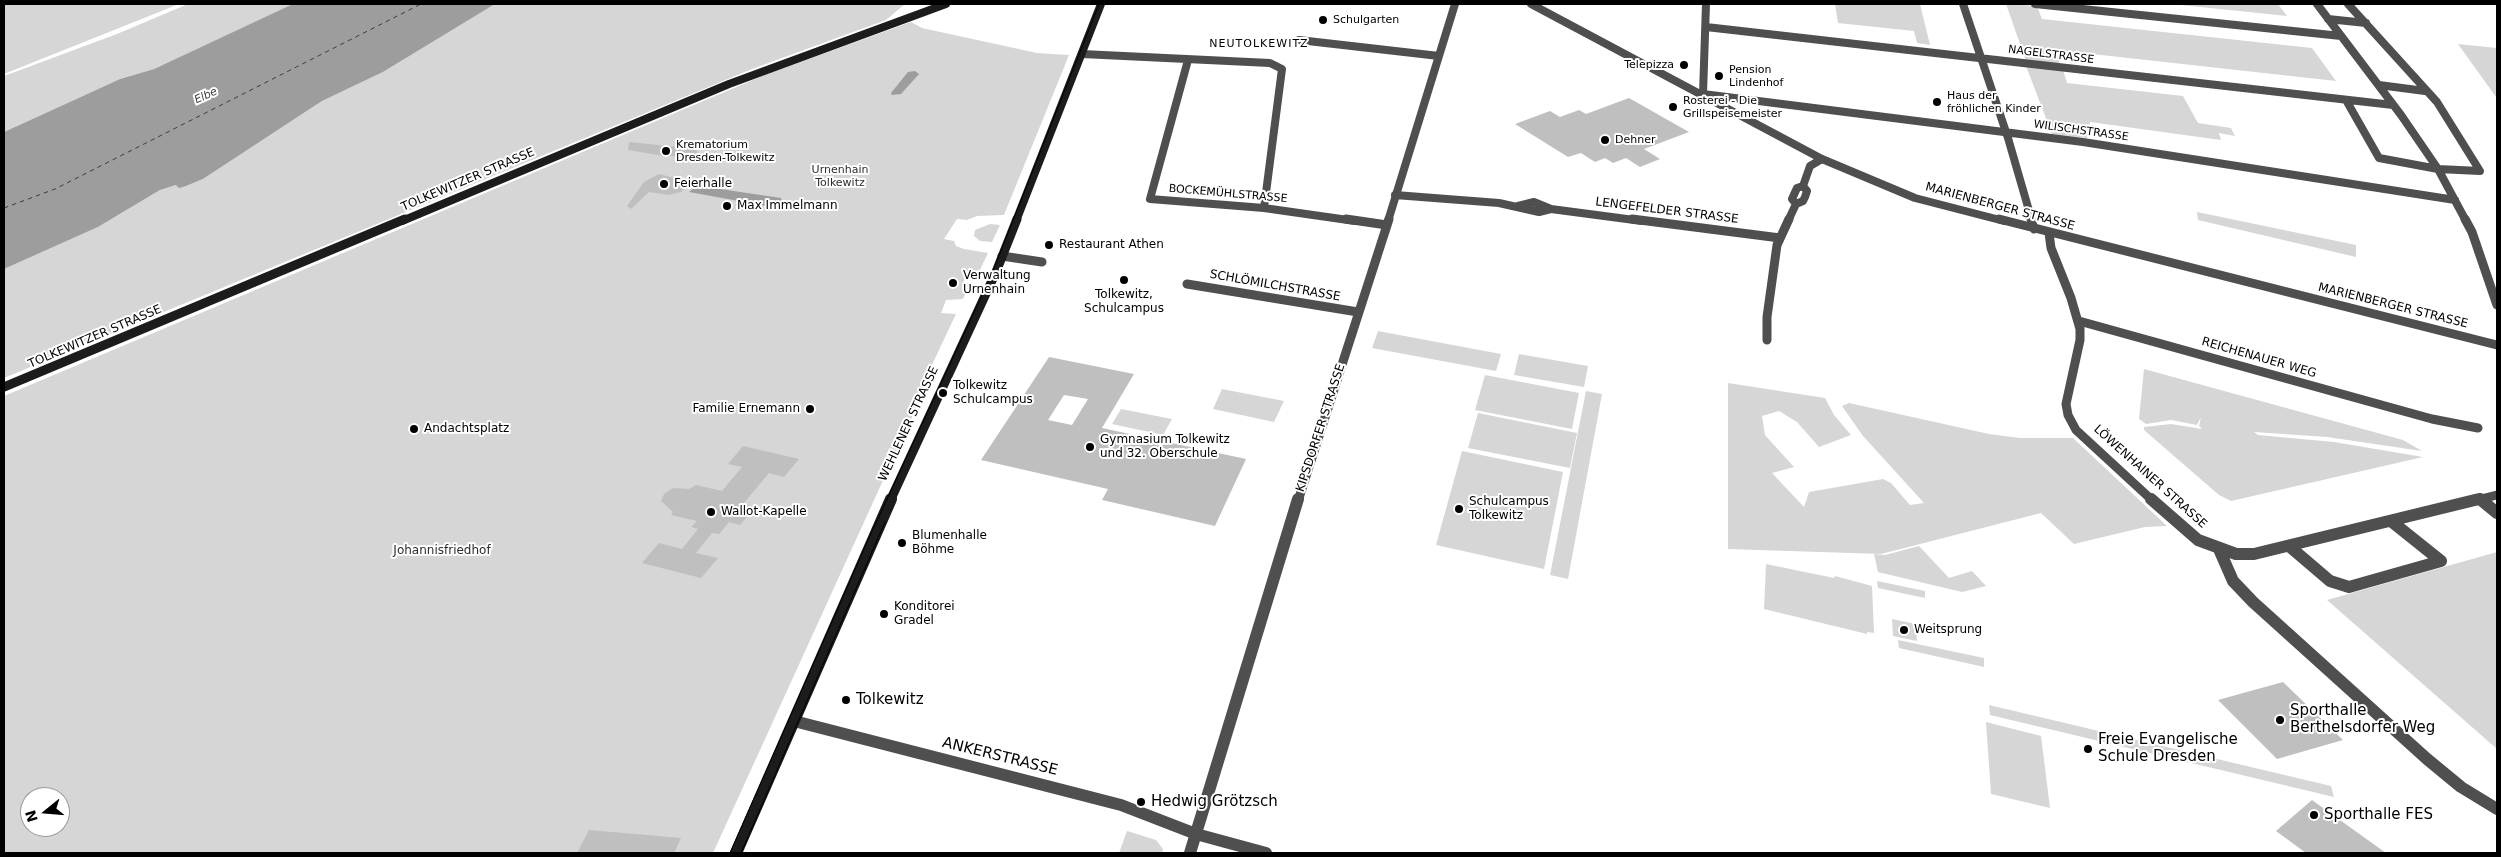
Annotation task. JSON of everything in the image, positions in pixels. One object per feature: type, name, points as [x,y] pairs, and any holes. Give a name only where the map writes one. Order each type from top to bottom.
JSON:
[{"type":"main road","name":"TOLKEWITZER STRASSE","points":[[4,387],[729,84],[946,4]]},
{"type":"main road","name":"WEHLENER STRASSE","points":[[736,853],[872,540],[1002,256],[1101,4]]},
{"type":"street","name":"KIPSDORFER STRASSE","points":[[1190,853],[1455,4]]},
{"type":"street","name":"MARIENBERGER STRASSE","points":[[1531,4],[1822,159],[1915,198],[2497,345]]},
{"type":"street","points":[[1703,94],[1706,4]]},
{"type":"street","points":[[1963,4],[2005,132],[2034,229]]},
{"type":"street","points":[[2035,4],[2340,36]]},
{"type":"street","points":[[2317,4],[2393,105],[2438,169],[2472,232],[2497,305]]},
{"type":"street","points":[[2346,100],[2380,158],[2438,169],[2480,170],[2443,110],[2348,4]]},
{"type":"street","points":[[2328,19],[2366,22]]},
{"type":"street","name":"NAGELSTRASSE","points":[[1706,27],[2393,105]]},
{"type":"street","points":[[1299,40],[1439,56]]},
{"type":"street","points":[[1082,54],[1270,63],[1282,69],[1264,208]]},
{"type":"street","name":"BOCKEMÜHLSTRASSE","points":[[1188,60],[1150,199],[1264,208],[1387,224]]},
{"type":"street","points":[[2379,86],[2425,91]]},
{"type":"street","name":"WILISCHSTRASSE","points":[[1703,94],[2005,132],[2234,164],[2455,200]]},
{"type":"street","points":[[1767,340],[1771,285],[1780,238],[1796,204],[1803,201],[1807,191],[1803,186],[1810,166],[1822,159]]},
{"type":"street","name":"LENGEFELDER STRASSE","points":[[1396,195],[1518,206],[1528,211],[1539,212],[1551,209],[1780,238]]},
{"type":"street","name":"LÖWENHAINER STRASSE","points":[[2049,233],[2051,248],[2078,321],[2080,340],[2066,404],[2068,414],[2076,430],[2182,528],[2198,540],[2236,554],[2254,554],[2497,495]]},
{"type":"street","points":[[1002,256],[1042,262]]},
{"type":"street","name":"SCHLÖMILCHSTRASSE","points":[[1187,284],[1358,312]]},
{"type":"street","name":"REICHENAUER WEG","points":[[2078,321],[2436,422],[2478,428]]},
{"type":"street","points":[[2479,499],[2497,512]]},
{"type":"street","points":[[2289,546],[2330,581],[2349,586],[2441,561],[2391,521]]},
{"type":"street","points":[[2219,549],[2233,581],[2253,602],[2434,765],[2461,787],[2497,809]]},
{"type":"street","name":"ANKERSTRASSE","points":[[794,721],[1121,805],[1196,834],[1266,853]]},
{"type":"green space","points":[[4,4],[179,4],[4,74]]},
{"type":"green space","points":[[188,4],[294,4],[154,69],[120,79],[4,132],[4,76],[117,34]]},
{"type":"green space","points":[[495,4],[905,4],[886,20],[752,69],[4,378],[4,269],[98,227],[160,190],[176,185],[186,186],[203,179],[322,101],[383,72]]},
{"type":"green space","points":[[1835,4],[1920,4],[1930,45],[1917,43],[1914,31],[1838,23]]},
{"type":"green space","points":[[2006,4],[2037,6],[2042,19],[2312,48],[2336,81],[2056,50],[2060,65],[2026,61]]},
{"type":"green space","points":[[2171,4],[2278,4],[2287,16]]},
{"type":"green space","name":"Johannisfriedhof","points":[[911,22],[922,28],[1037,53],[1069,55],[1004,215],[977,216],[967,220],[957,219],[944,239],[954,241],[956,246],[964,249],[988,253],[978,274],[964,279],[964,282],[970,284],[963,299],[946,300],[941,313],[956,314],[921,388],[922,395],[713,853],[4,853],[4,396],[765,75]]},
{"type":"green space","points":[[2458,44],[2497,48],[2497,99],[2496,97]]},
{"type":"green space","points":[[2026,66],[2063,70],[2067,83],[2183,96],[2198,123],[2231,128],[2235,136],[2219,133],[2221,140],[2090,122],[2087,138],[2052,134]]},
{"type":"green space","points":[[2197,212],[2356,245],[2356,257],[2198,220]]},
{"type":"green space","points":[[990,224],[1000,225],[992,242],[980,241],[974,236],[975,230]]},
{"type":"green space","points":[[1378,331],[1501,354],[1496,371],[1372,348]]},
{"type":"green space","points":[[1519,354],[1588,366],[1584,387],[1514,375]]},
{"type":"green space","points":[[2144,369],[2403,440],[2422,451],[2327,437],[2254,432],[2258,435],[2334,442],[2423,457],[2231,501],[2219,495],[2144,430],[2144,427],[2171,424],[2202,429],[2199,426],[2201,417],[2197,425],[2171,420],[2146,424],[2139,419]]},
{"type":"green space","points":[[1485,375],[1579,393],[1572,429],[1475,410]]},
{"type":"green space","points":[[1728,383],[1825,398],[1834,415],[1851,435],[1819,447],[1797,422],[1779,411],[1762,416],[1765,435],[1794,467],[1772,473],[1804,507],[1809,492],[1883,479],[1891,483],[1910,505],[1924,503],[1863,436],[1842,406],[1849,403],[1989,434],[2020,438],[2073,438],[2167,526],[2145,527],[2074,544],[2041,513],[1881,554],[1728,549]]},
{"type":"green space","points":[[1222,389],[1284,401],[1274,422],[1213,409]]},
{"type":"green space","points":[[1586,391],[1602,394],[1568,579],[1550,575]]},
{"type":"green space","points":[[1121,409],[1172,419],[1163,435],[1112,424]]},
{"type":"green space","points":[[1478,413],[1577,433],[1570,468],[1468,448]]},
{"type":"green space","points":[[1462,451],[1563,472],[1544,569],[1436,545]]},
{"type":"green space","points":[[1919,546],[1949,578],[1972,571],[1986,586],[1962,592],[1878,572],[1874,554],[1885,555]]},
{"type":"green space","points":[[2497,552],[2497,749],[2327,600]]},
{"type":"green space","points":[[1766,564],[1834,578],[1835,576],[1872,586],[1874,633],[1867,632],[1867,634],[1764,609]]},
{"type":"green space","points":[[1877,581],[1925,591],[1925,598],[1878,588]]},
{"type":"green space","name":"Weitsprung","points":[[1892,619],[1916,624],[1917,641],[1893,636]]},
{"type":"green space","points":[[1898,640],[1984,658],[1984,667],[1899,648]]},
{"type":"green space","points":[[1989,705],[2331,786],[2334,797],[1990,715]]},
{"type":"green space","points":[[1986,722],[2041,736],[2050,808],[1991,794]]},
{"type":"green space","points":[[1127,831],[1156,840],[1163,849],[1162,853],[1119,853]]},
{"type":"water","name":"Elbe","points":[[293,4],[495,4],[383,72],[322,101],[203,179],[179,188],[176,185],[160,190],[98,227],[4,269],[4,132],[120,79],[154,69]]},
{"type":"water","points":[[915,71],[919,74],[901,94],[892,95],[891,93],[908,72]]},
{"type":"water","points":[[700,186],[781,198],[782,201],[777,206],[772,207],[689,192],[695,187]]},
{"type":"building","name":"Dehner","points":[[1629,98],[1689,132],[1644,149],[1660,159],[1640,167],[1626,158],[1613,163],[1605,158],[1595,162],[1581,153],[1568,157],[1515,124],[1550,111],[1560,117],[1579,110],[1586,114]]},
{"type":"building","name":"Krematorium Dresden-Tolkewitz","points":[[629,142],[697,149],[697,157],[664,156],[628,150]]},
{"type":"building","name":"Feierhalle","points":[[659,174],[691,182],[681,192],[669,195],[649,192],[631,209],[627,206],[644,182]]},
{"type":"building","name":"Gymnasium Tolkewitz und 32. Oberschule","points":[[1049,357],[1134,374],[1102,428],[1246,459],[1215,526],[1102,500],[1108,489],[981,460]],"holes":[[[1064,395],[1088,399],[1072,425],[1048,420]]]},
{"type":"building","name":"Wallot-Kapelle","points":[[743,446],[799,459],[784,477],[769,473],[743,504],[755,507],[740,525],[729,522],[719,534],[712,533],[696,553],[718,558],[701,578],[642,563],[659,543],[682,549],[698,529],[691,527],[697,521],[671,515],[673,512],[661,501],[664,494],[673,488],[689,489],[696,485],[722,491],[742,467],[728,464]]},
{"type":"building","name":"Sporthalle Berthelsdorfer Weg","points":[[2283,682],[2343,740],[2277,759],[2218,700]]},
{"type":"building","name":"Sporthalle FES","points":[[2312,800],[2386,853],[2306,853],[2276,831]]},
{"type":"building","points":[[589,830],[681,838],[674,853],[577,853]]},
{"type":"ferry route","points":[[4,208],[55,189],[421,4]]},
{"type":"tram line","points":[[730,853],[868,540],[991,276],[1099,4]]},
{"type":"tram line","points":[[741,853],[885,522]]},
{"type":"place","name":"Schulgarten","points":[[1323,20]]},
{"type":"place","name":"Telepizza","points":[[1684,65]]},
{"type":"place","name":"Pension Lindenhof","points":[[1719,76]]},
{"type":"place","name":"Haus der fröhlichen Kinder","points":[[1937,102]]},
{"type":"place","name":"Rosterei - Die Grillspeisemeister","points":[[1673,107]]},
{"type":"place","name":"Dehner","points":[[1605,140]]},
{"type":"place","name":"Krematorium Dresden-Tolkewitz","points":[[666,151]]},
{"type":"place","name":"Feierhalle","points":[[664,184]]},
{"type":"place","name":"Max Immelmann","points":[[727,206]]},
{"type":"place","name":"Restaurant Athen","points":[[1049,245]]},
{"type":"place","name":"Tolkewitz, Schulcampus","points":[[1124,280]]},
{"type":"place","name":"Verwaltung Urnenhain","points":[[953,283]]},
{"type":"place","name":"Tolkewitz Schulcampus","points":[[943,393]]},
{"type":"place","name":"Familie Ernemann","points":[[810,409]]},
{"type":"place","name":"Andachtsplatz","points":[[414,429]]},
{"type":"place","name":"Gymnasium Tolkewitz und 32. Oberschule","points":[[1090,447]]},
{"type":"place","name":"Schulcampus Tolkewitz","points":[[1459,509]]},
{"type":"place","name":"Wallot-Kapelle","points":[[711,512]]},
{"type":"place","name":"Blumenhalle Böhme","points":[[902,543]]},
{"type":"place","name":"Konditorei Gradel","points":[[884,614]]},
{"type":"place","name":"Weitsprung","points":[[1904,630]]},
{"type":"place","name":"Tolkewitz","points":[[846,700]]},
{"type":"place","name":"Sporthalle Berthelsdorfer Weg","points":[[2280,720]]},
{"type":"place","name":"Freie Evangelische Schule Dresden","points":[[2088,749]]},
{"type":"place","name":"Hedwig Grötzsch","points":[[1141,802]]},
{"type":"place","name":"Sporthalle FES","points":[[2314,815]]},
{"type":"district","name":"NEUTOLKEWITZ","points":[[1259,44]]},
{"type":"park label","name":"Urnenhain Tolkewitz","points":[[840,176]]}]
